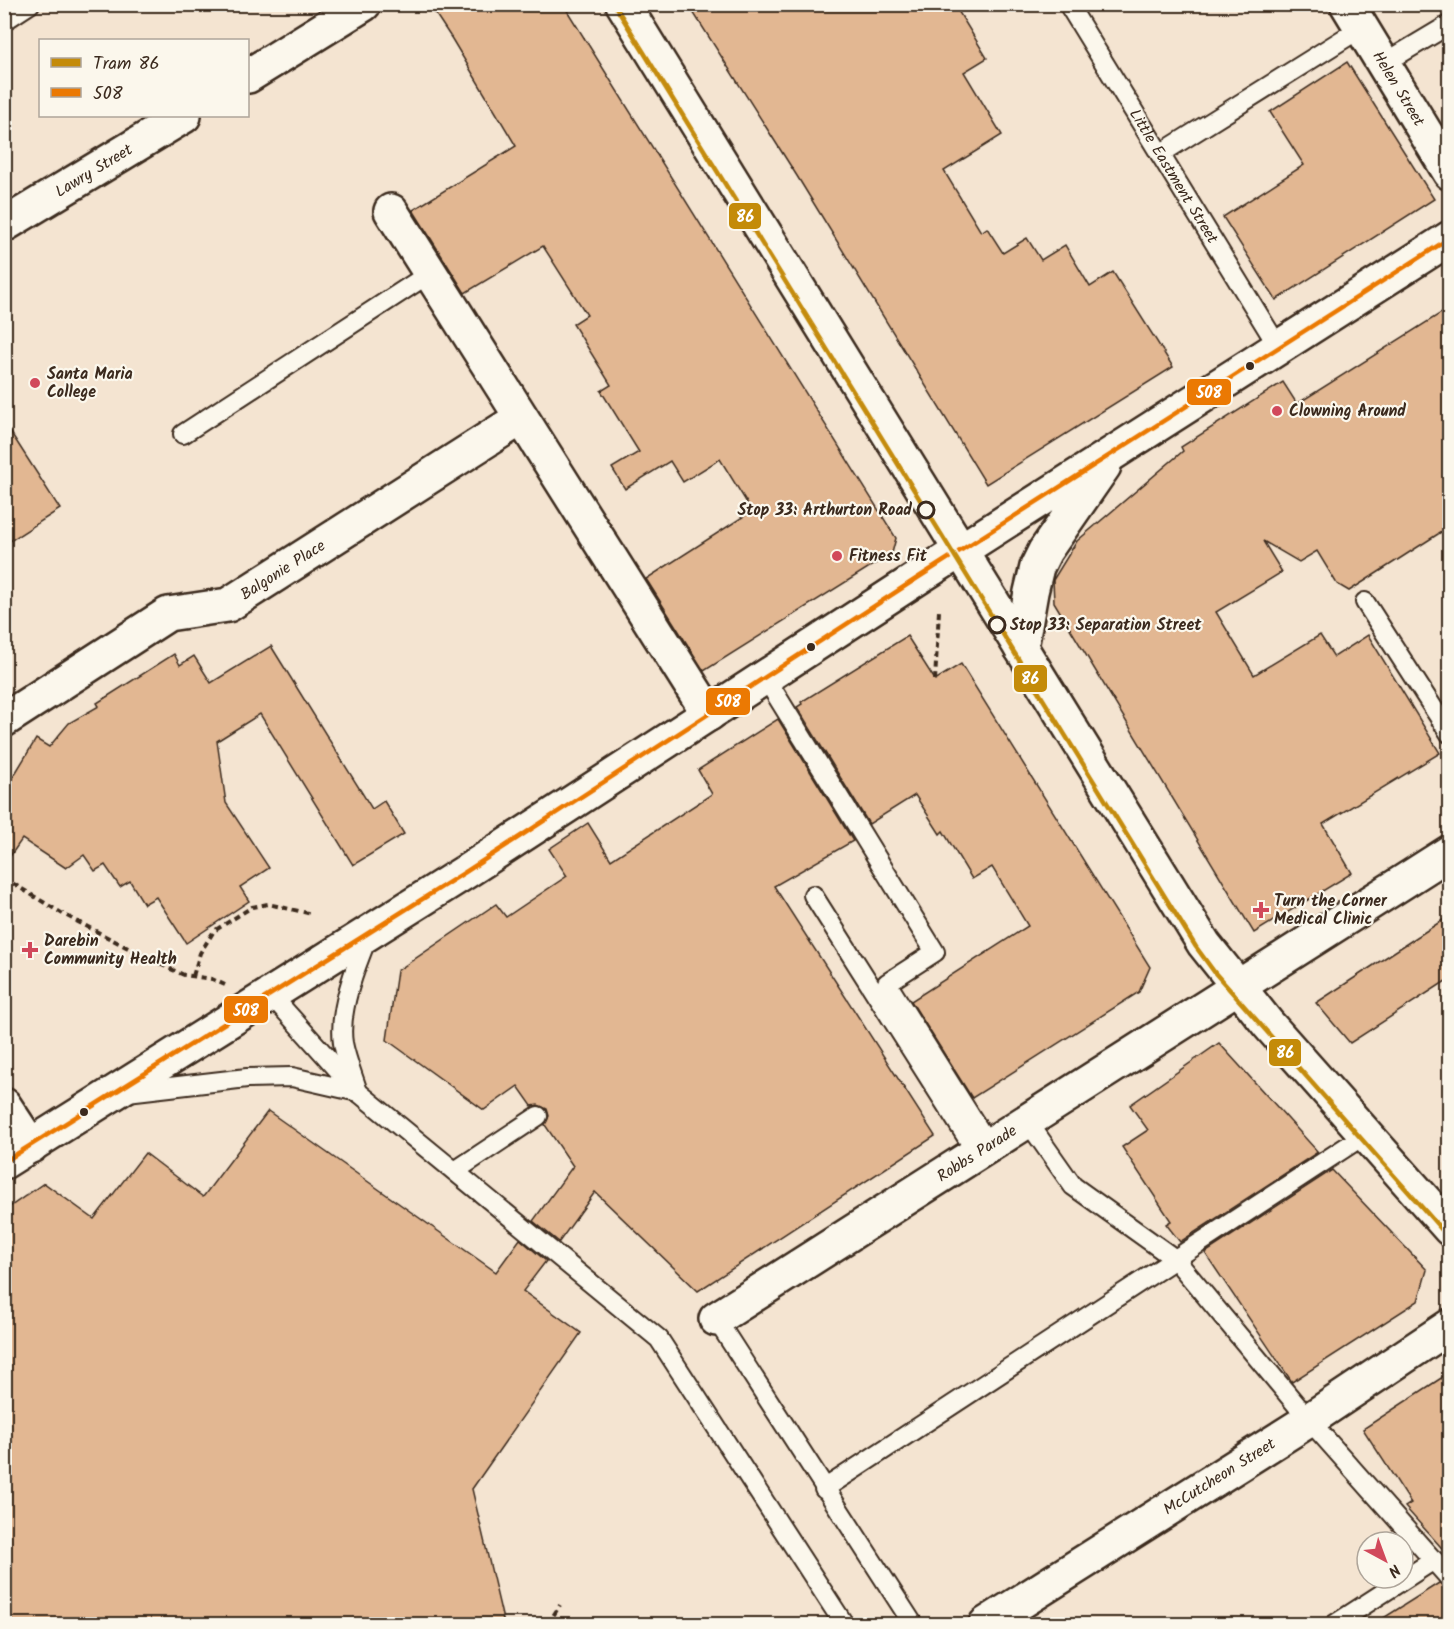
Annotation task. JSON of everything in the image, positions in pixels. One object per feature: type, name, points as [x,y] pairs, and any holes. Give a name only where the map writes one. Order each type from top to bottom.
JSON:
[{"type":"street","points":[[249,75],[364,4]]},
{"type":"street","points":[[623,4],[1204,944],[1268,1024],[1449,1229]]},
{"type":"street","name":"Helen Street","points":[[1354,16],[1449,173]]},
{"type":"street","name":"Lawry Street","points":[[4,225],[181,117]]},
{"type":"street","points":[[391,211],[709,714]]},
{"type":"street","points":[[4,1105],[18,1154],[368,934],[1449,238]]},
{"type":"street","name":"Balgonie Place","points":[[4,720],[168,614],[228,605],[521,418]]},
{"type":"street","points":[[1021,648],[1037,567],[1045,551],[1112,454]]},
{"type":"street","name":"Robbs Parade","points":[[716,1319],[984,1151],[1449,852]]},
{"type":"street","name":"McCutcheon Street","points":[[986,1624],[1309,1420],[1449,1326]]},
{"type":"lane","points":[[4,21],[30,4]]},
{"type":"lane","name":"Little Eastment Street","points":[[1068,4],[1279,348]]},
{"type":"lane","points":[[1160,154],[1354,16]]},
{"type":"lane","points":[[1383,64],[1449,24]]},
{"type":"lane","points":[[183,434],[430,273]]},
{"type":"lane","points":[[1365,602],[1449,734]]},
{"type":"lane","points":[[765,677],[935,952],[887,983],[984,1151]]},
{"type":"lane","points":[[813,895],[984,1151]]},
{"type":"lane","points":[[358,1092],[343,1041],[345,1004],[368,934]]},
{"type":"lane","points":[[271,995],[358,1092],[658,1339],[844,1624]]},
{"type":"lane","points":[[113,1094],[247,1078],[292,1077],[358,1092]]},
{"type":"lane","points":[[455,1172],[538,1116]]},
{"type":"lane","points":[[1028,1122],[1073,1186],[1175,1259],[1309,1420],[1449,1578]]},
{"type":"lane","points":[[824,1489],[1365,1134]]},
{"type":"lane","points":[[716,1319],[913,1624]]},
{"type":"lane","points":[[1335,1624],[1434,1560]]},
{"type":"path","points":[[935,680],[939,610]]},
{"type":"path","points":[[4,878],[63,914],[155,962],[183,975],[212,979],[226,986]]},
{"type":"path","points":[[193,976],[200,954],[214,931],[252,907],[268,904],[312,914]]},
{"type":"path","points":[[548,1624],[560,1605]]},
{"type":"building","points":[[429,4],[563,4],[896,538],[892,553],[704,671],[646,579],[752,511],[720,459],[683,482],[670,461],[625,489],[612,468],[639,452],[601,391],[611,385],[573,324],[587,315],[543,246],[465,293],[413,210],[516,146]]},
{"type":"building","points":[[688,4],[954,4],[987,58],[964,72],[1002,135],[944,171],[981,232],[987,228],[1003,253],[1027,238],[1041,260],[1065,245],[1090,287],[1113,272],[1173,367],[986,484],[797,176]]},
{"type":"building","points":[[1347,62],[1434,199],[1276,300],[1223,217],[1304,165],[1270,112]]},
{"type":"building","points":[[1449,308],[1449,527],[1349,591],[1337,584],[1317,551],[1299,562],[1263,541],[1282,572],[1216,612],[1254,675],[1320,635],[1334,657],[1368,635],[1440,753],[1323,824],[1352,873],[1254,933],[1054,602],[1053,580],[1077,541],[1183,451],[1181,447],[1283,382],[1297,404]]},
{"type":"building","points":[[4,422],[60,509],[4,545]]},
{"type":"building","points":[[907,636],[935,680],[961,664],[1150,967],[1139,992],[972,1098],[911,1001],[1028,926],[992,867],[972,879],[943,831],[940,834],[915,795],[869,824],[797,707],[802,704],[801,702]]},
{"type":"building","points":[[271,646],[372,809],[384,801],[404,834],[353,865],[260,714],[217,741],[226,803],[269,868],[240,887],[249,901],[186,943],[156,897],[144,904],[130,881],[120,887],[105,865],[95,871],[84,855],[66,868],[22,839],[4,865],[4,792],[36,739],[49,747],[69,723],[99,706],[97,703],[174,654],[180,665],[194,656],[211,683]]},
{"type":"building","points":[[778,719],[853,841],[774,886],[935,1136],[698,1291],[595,1192],[559,1242],[533,1221],[573,1166],[545,1125],[549,1116],[547,1109],[538,1105],[532,1106],[518,1086],[484,1110],[387,1040],[397,971],[496,904],[506,917],[567,876],[549,849],[588,823],[611,860],[712,794],[698,770]]},
{"type":"building","points":[[1449,916],[1449,979],[1350,1043],[1316,1003]]},
{"type":"building","points":[[1219,1043],[1318,1152],[1180,1242],[1166,1224],[1171,1221],[1122,1147],[1148,1130],[1130,1105]]},
{"type":"building","points":[[268,1111],[496,1272],[520,1239],[546,1261],[523,1291],[581,1333],[472,1489],[504,1624],[4,1624],[4,1211],[44,1183],[94,1219],[145,1153],[203,1197]]},
{"type":"building","points":[[1332,1170],[1427,1270],[1418,1301],[1292,1382],[1205,1253]]},
{"type":"building","points":[[1449,1373],[1449,1556],[1405,1507],[1411,1503],[1363,1429]]},
{"type":"building","points":[[1439,1583],[1449,1590],[1449,1624],[1374,1624]]},
{"type":"tram line","name":"86","points":[[614,4],[1196,947],[1215,973],[1450,1239]]},
{"type":"transit line","name":"508","points":[[4,1162],[467,871],[919,577],[1450,238]]},
{"type":"place","name":"Santa Maria College","points":[[35,383]]},
{"type":"place","name":"Clowning Around","points":[[1277,411]]},
{"type":"place","name":"Stop 33: Arthurton Road","points":[[926,510]]},
{"type":"place","name":"Fitness Fit","points":[[837,556]]},
{"type":"place","name":"Stop 33: Separation Street","points":[[997,625]]},
{"type":"place","name":"Turn the Corner Medical Clinic","points":[[1261,910]]},
{"type":"place","name":"Darebin Community Health","points":[[30,950]]}]
